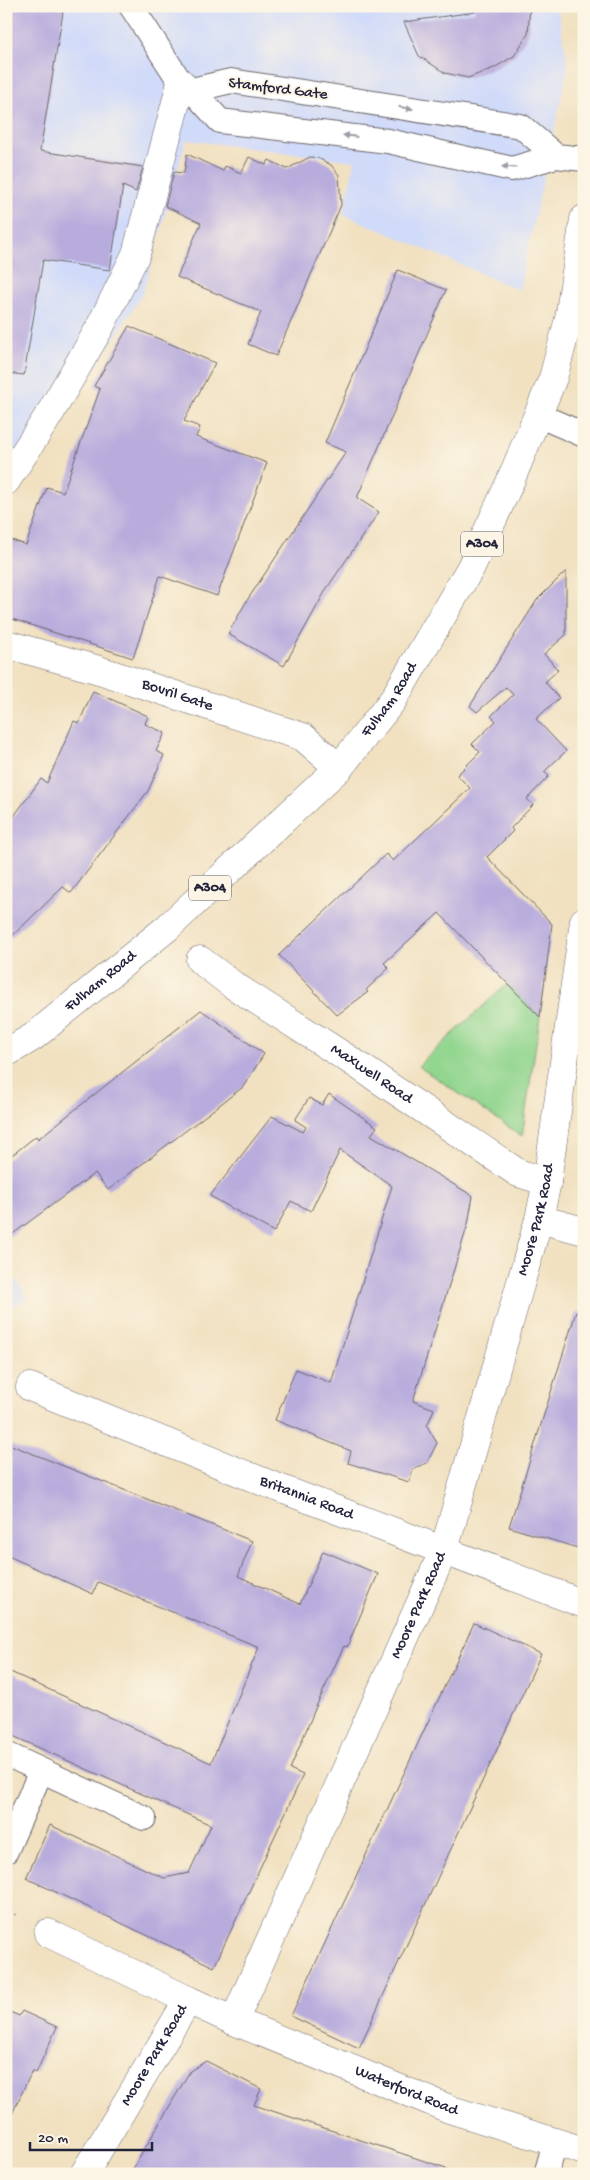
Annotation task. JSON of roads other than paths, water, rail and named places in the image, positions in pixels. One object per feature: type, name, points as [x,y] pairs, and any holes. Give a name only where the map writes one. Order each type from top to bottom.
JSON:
[{"type":"street","points":[[6,481],[99,329],[136,254],[187,87]]},
{"type":"street","name":"Fulham Road","points":[[6,1053],[33,1036],[167,928],[339,768],[393,700],[471,567],[538,415],[552,378],[569,319],[584,219]]},
{"type":"street","name":"Bovril Gate","points":[[6,644],[98,670],[302,737],[339,768]]},
{"type":"street","name":"Moore Park Road","points":[[84,2174],[188,2000],[234,2021],[444,1550],[539,1219],[547,1182],[584,921]]},
{"type":"street","name":"Maxwell Road","points":[[200,960],[233,985],[356,1064],[518,1173],[547,1182]]},
{"type":"street","points":[[539,1219],[584,1231]]},
{"type":"street","name":"Britannia Road","points":[[30,1387],[266,1483],[584,1604]]},
{"type":"street","points":[[48,1933],[188,2000]]},
{"type":"street","name":"Waterford Road","points":[[234,2021],[452,2110],[555,2143],[584,2150]]},
{"type":"lane","points":[[131,6],[187,87]]},
{"type":"lane","name":"Stamford Gate","points":[[187,87],[231,81],[521,126],[556,156]]},
{"type":"lane","name":"Stamford Gate","points":[[187,87],[220,121],[388,141],[512,169],[556,156],[584,159]]},
{"type":"lane","points":[[538,415],[584,435]]},
{"type":"lane","points":[[6,1754],[144,1818]]},
{"type":"lane","points":[[6,1851],[40,1771]]},
{"type":"lane","points":[[546,2174],[555,2143]]}]
